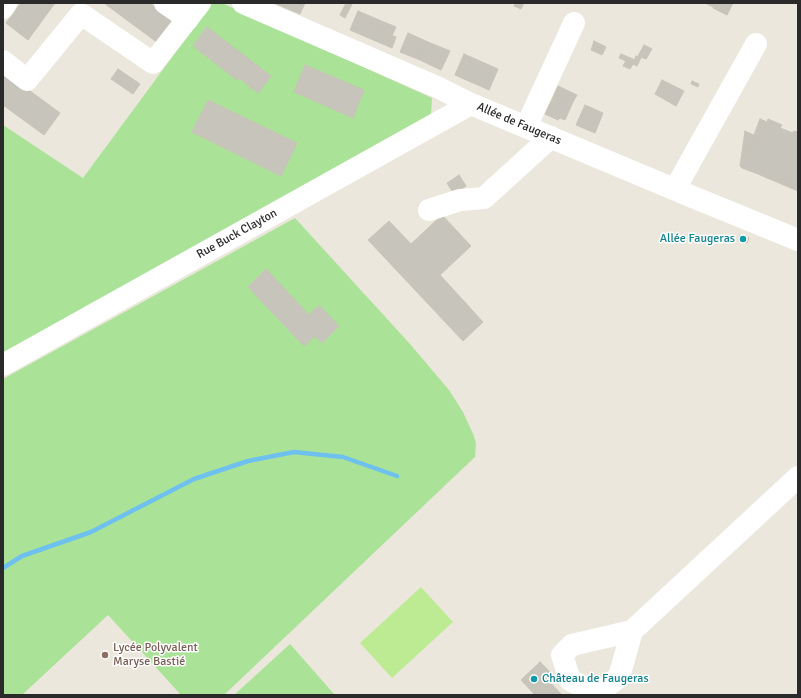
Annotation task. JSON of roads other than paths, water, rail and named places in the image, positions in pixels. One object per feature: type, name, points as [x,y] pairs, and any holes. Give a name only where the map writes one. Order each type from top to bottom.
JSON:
[{"type":"street","points":[[3,8],[6,3]]},
{"type":"street","points":[[3,61],[27,80],[81,14],[153,64],[194,11],[166,3]]},
{"type":"street","name":"Allée de Faugeras","points":[[243,3],[437,87],[471,104],[798,240]]},
{"type":"street","points":[[526,127],[574,23]]},
{"type":"street","points":[[675,189],[756,44]]},
{"type":"street","name":"Rue Buck Clayton","points":[[3,365],[471,104]]},
{"type":"street","points":[[429,210],[460,200],[484,198],[551,137]]},
{"type":"street","points":[[632,631],[798,478]]},
{"type":"waterway","points":[[3,568],[22,556],[91,532],[194,479],[248,461],[294,452],[343,457],[397,476]]},
{"type":"place","name":"Allée Faugeras","points":[[743,239]]},
{"type":"place","name":"Lycée Polyvalent Maryse Bastié","points":[[105,655]]},
{"type":"place","name":"Château de Faugeras","points":[[534,679]]}]
